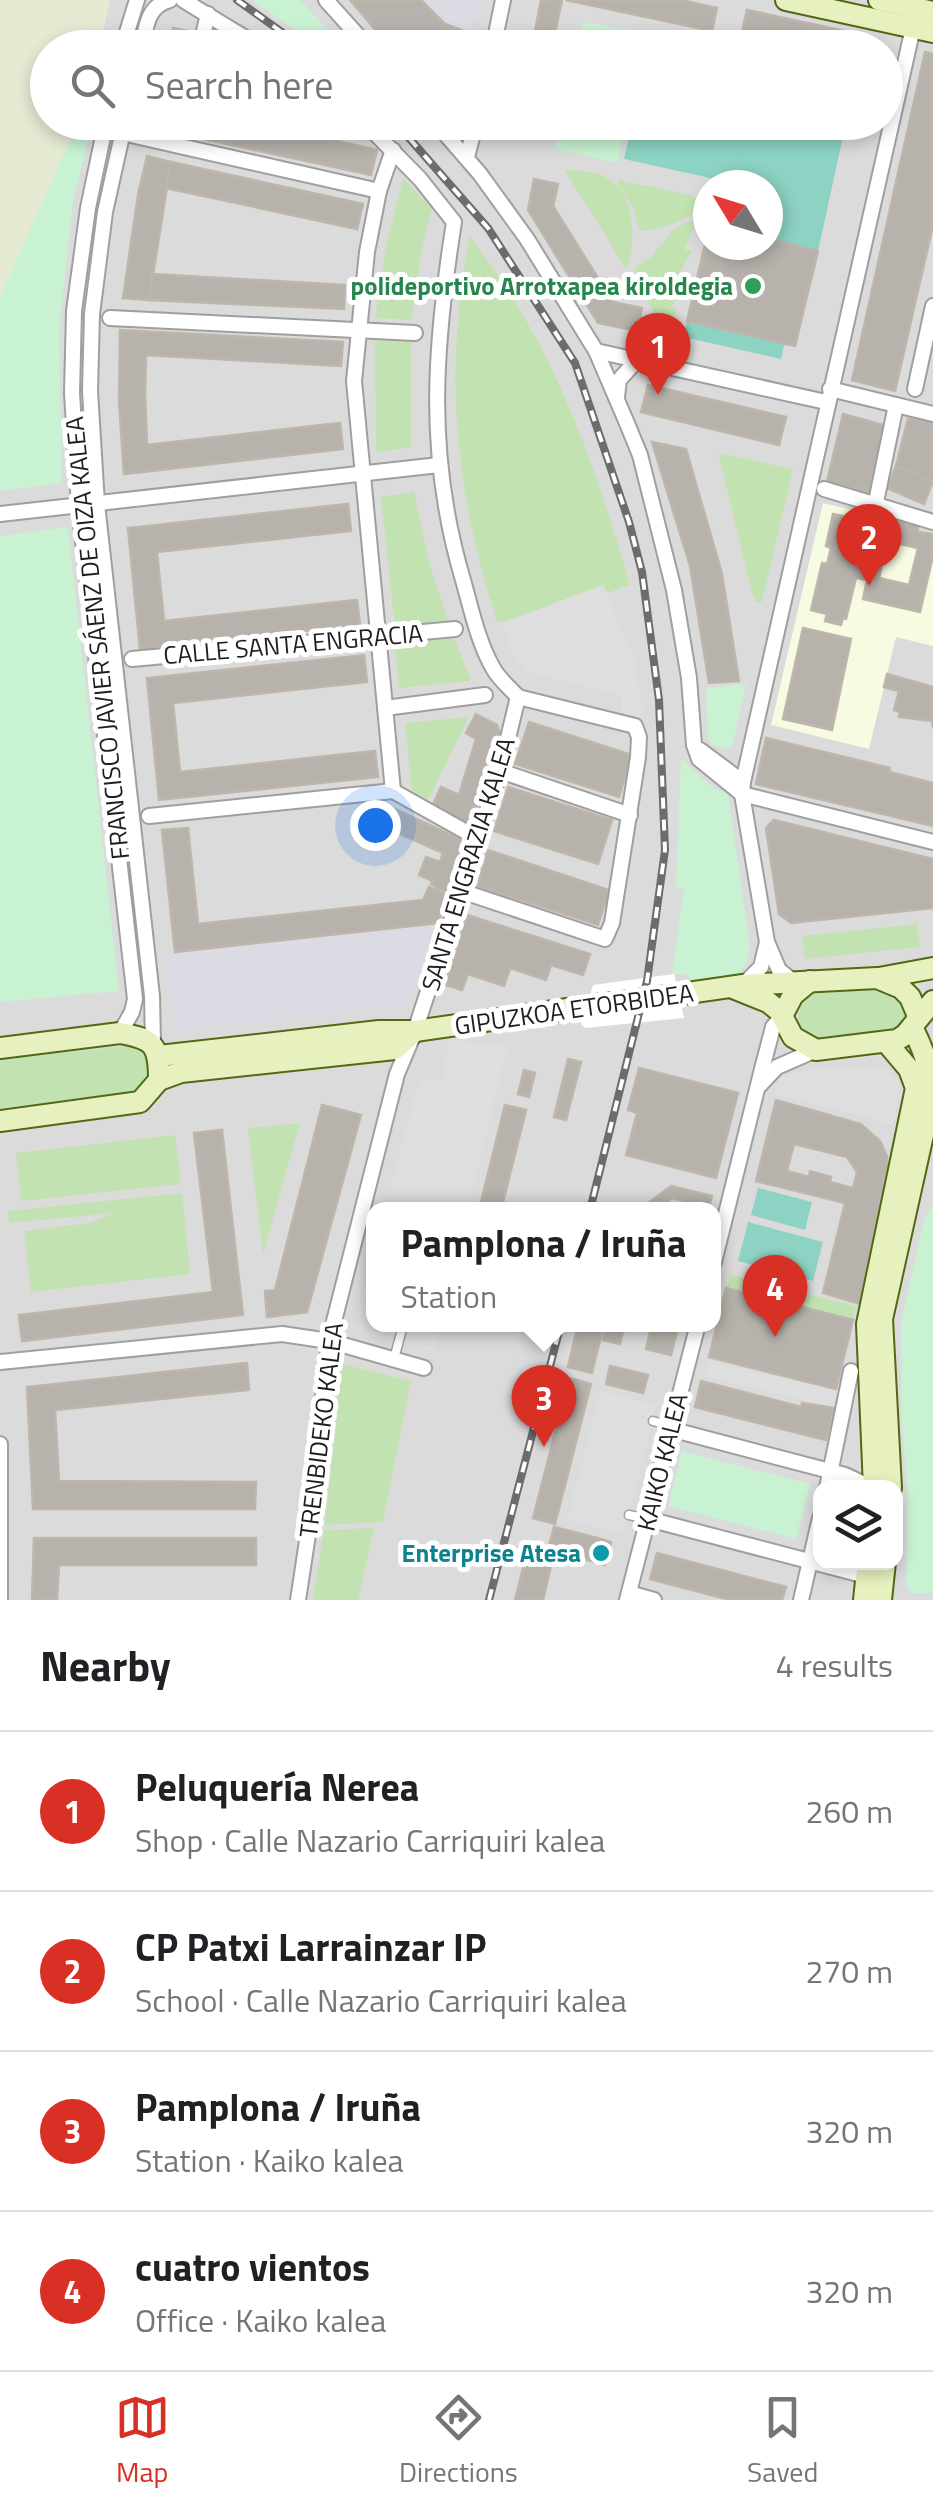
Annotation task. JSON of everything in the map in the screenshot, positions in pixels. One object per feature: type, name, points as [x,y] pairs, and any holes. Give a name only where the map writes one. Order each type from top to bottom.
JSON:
[{"type":"main road","points":[[786,0],[923,16]]},
{"type":"main road","points":[[879,0],[923,16]]},
{"type":"main road","points":[[877,978],[930,965]]},
{"type":"main road","points":[[877,978],[901,988],[924,1008],[931,1102],[882,1319],[891,1480]]},
{"type":"main road","name":"GIPUZKOA ETORBIDEA","points":[[156,1050],[180,1056],[379,1031],[415,1031],[738,987],[877,978]]},
{"type":"main road","points":[[782,1015],[802,982]]},
{"type":"main road","points":[[738,987],[768,1002],[782,1015],[793,1037],[816,1050],[887,1043],[905,1035],[924,1008]]},
{"type":"main road","name":"GIPUZKOA ETORBIDEA","points":[[0,1121],[140,1102],[160,1080],[182,1072],[395,1049],[415,1031]]},
{"type":"main road","points":[[0,1048],[120,1033],[156,1050],[160,1080]]},
{"type":"main road","points":[[873,1480],[867,1324],[916,1088],[910,1069],[887,1043]]},
{"type":"main road","points":[[864,1600],[867,1570]]},
{"type":"main road","points":[[881,1600],[884,1570]]},
{"type":"street","points":[[128,30],[137,0]]},
{"type":"street","points":[[146,30],[149,15],[160,3],[170,0]]},
{"type":"street","points":[[183,0],[233,30]]},
{"type":"street","points":[[326,0],[352,30]]},
{"type":"street","points":[[496,30],[502,0]]},
{"type":"street","points":[[204,30],[208,14]]},
{"type":"street","points":[[903,96],[923,16]]},
{"type":"street","name":"FRANCISCO JAVIER SÁENZ DE OIZA KALEA","points":[[102,140],[74,311],[72,393],[79,506],[134,999],[132,1012],[120,1033]]},
{"type":"street","name":"FRANCISCO JAVIER SÁENZ DE OIZA KALEA","points":[[121,140],[105,212],[92,314],[90,392],[97,504],[156,1050]]},
{"type":"street","name":"FRANCISCO JAVIER SÁENZ DE OIZA KALEA","points":[[179,140],[379,191]]},
{"type":"street","points":[[380,140],[454,222],[437,350],[439,466],[454,551],[493,669],[518,697],[635,726],[639,737],[612,923],[605,939],[461,890]]},
{"type":"street","points":[[451,140],[528,239],[596,351],[640,455],[674,590],[690,678],[694,745],[707,766],[743,788],[933,842]]},
{"type":"street","points":[[467,158],[472,140]]},
{"type":"street","points":[[802,982],[779,970],[767,942],[743,788],[828,396],[892,140]]},
{"type":"street","points":[[392,150],[366,252],[354,381],[393,791]]},
{"type":"street","points":[[916,389],[933,306]]},
{"type":"street","points":[[110,318],[415,333]]},
{"type":"street","points":[[596,351],[933,414]]},
{"type":"street","points":[[617,399],[619,380],[638,360]]},
{"type":"street","points":[[876,502],[896,405]]},
{"type":"street","points":[[361,474],[439,466]]},
{"type":"street","name":"FRANCISCO JAVIER SÁENZ DE OIZA KALEA","points":[[97,504],[361,474]]},
{"type":"street","points":[[824,488],[933,522]]},
{"type":"street","points":[[0,514],[97,504]]},
{"type":"street","name":"CALLE SANTA ENGRACIA","points":[[132,658],[455,629]]},
{"type":"street","points":[[385,708],[485,695]]},
{"type":"street","name":"SANTA ENGRAZIA KALEA","points":[[415,1031],[500,771],[518,697]]},
{"type":"street","points":[[713,759],[731,758],[752,744]]},
{"type":"street","points":[[694,745],[743,788]]},
{"type":"street","points":[[500,771],[630,815]]},
{"type":"street","points":[[149,816],[393,791],[477,838]]},
{"type":"street","points":[[738,987],[761,968],[767,942]]},
{"type":"street","points":[[721,1235],[773,1027],[782,1015]]},
{"type":"street","name":"TRENBIDEKO KALEA","points":[[298,1600],[329,1341],[398,1074],[415,1031]]},
{"type":"street","points":[[760,1086],[777,1066],[816,1050]]},
{"type":"street","name":"KAIKO KALEA","points":[[628,1597],[696,1332]]},
{"type":"street","points":[[0,1362],[282,1334],[329,1341],[424,1368]]},
{"type":"street","points":[[834,1478],[851,1371]]},
{"type":"street","points":[[671,1428],[834,1478],[873,1455]]},
{"type":"street","points":[[0,1444],[0,1599]]},
{"type":"street","points":[[648,1519],[811,1561]]},
{"type":"street","points":[[801,1600],[813,1551]]},
{"type":"street","points":[[628,1597],[654,1600]]},
{"type":"lane","points":[[394,1359],[401,1332]]},
{"type":"lane","points":[[653,1421],[671,1428]]},
{"type":"lane","points":[[629,1515],[648,1519]]},
{"type":"shaded area","points":[[0,0],[933,0],[933,1600],[0,1600]]},
{"type":"shaded area","points":[[0,0],[110,0],[104,30],[30,30],[30,140],[70,140],[0,298]]},
{"type":"shaded area","points":[[421,0],[480,0],[474,30],[445,24]]},
{"type":"shaded area","points":[[628,140],[842,140],[818,251],[783,243],[783,170],[693,170],[693,174],[624,159]]},
{"type":"shaded area","points":[[687,321],[785,342],[781,359],[684,337]]},
{"type":"shaded area","points":[[823,503],[881,517],[883,512],[890,513],[890,519],[919,525],[918,532],[933,534],[933,646],[896,637],[869,749],[771,725]]},
{"type":"shaded area","points":[[603,585],[635,662],[643,718],[622,713],[622,695],[530,672],[515,657],[502,623]]},
{"type":"shaded area","points":[[438,923],[408,1007],[178,1031],[173,1020],[167,953]]},
{"type":"shaded area","points":[[449,1039],[507,1047],[470,1202],[387,1202],[419,1080],[441,1082]]},
{"type":"shaded area","points":[[884,1066],[901,1084],[893,1124],[774,1094],[781,1076],[830,1067]]},
{"type":"shaded area","points":[[758,1188],[812,1202],[805,1230],[751,1215]]},
{"type":"shaded area","points":[[748,1222],[823,1242],[813,1281],[738,1261]]},
{"type":"shaded area","points":[[366,1283],[366,1332],[438,1332],[433,1352],[353,1332]]},
{"type":"shaded area","points":[[709,1361],[837,1391],[834,1407],[705,1376]]},
{"type":"shaded area","points":[[600,1391],[657,1405],[624,1534],[567,1520]]},
{"type":"green space","points":[[252,0],[300,0],[327,30],[295,30]]},
{"type":"green space","points":[[583,22],[629,30],[581,30]]},
{"type":"green space","points":[[70,140],[88,140],[73,202],[59,330],[62,483],[0,491],[0,298]]},
{"type":"green space","points":[[557,140],[622,140],[617,163],[555,149]]},
{"type":"green space","points":[[564,169],[603,176],[622,193],[632,232],[627,270]]},
{"type":"green space","points":[[403,178],[432,209],[411,320],[375,318],[386,246]]},
{"type":"green space","points":[[618,180],[690,195],[693,213],[672,224],[639,230],[633,207]]},
{"type":"green space","points":[[693,220],[684,250],[692,250],[677,278],[683,282],[672,307],[677,310],[666,332],[638,286],[635,268],[652,256],[675,228]]},
{"type":"green space","points":[[469,235],[524,317],[567,402],[601,491],[630,585],[607,593],[603,585],[502,623],[497,621],[477,551],[459,443],[455,370]]},
{"type":"green space","points":[[375,337],[411,340],[411,447],[376,453]]},
{"type":"green space","points":[[718,453],[793,469],[762,602],[756,602],[753,595]]},
{"type":"green space","points":[[414,492],[429,562],[448,621],[395,627],[381,497]]},
{"type":"green space","points":[[68,527],[119,991],[0,1002],[0,536]]},
{"type":"green space","points":[[454,638],[471,681],[399,688],[395,644]]},
{"type":"green space","points":[[746,684],[733,743],[728,748],[712,745],[708,738],[706,688]]},
{"type":"green space","points":[[469,717],[428,800],[412,792],[405,723]]},
{"type":"green space","points":[[681,759],[714,788],[728,794],[750,947],[745,967],[731,979],[691,979],[688,974],[672,974],[684,890],[676,888]]},
{"type":"green space","points":[[917,924],[920,947],[805,959],[802,936]]},
{"type":"green space","points":[[888,988],[908,1013],[900,1030],[831,1040],[807,1032],[798,1022],[799,1005],[814,994]]},
{"type":"green space","points":[[129,1046],[147,1057],[150,1071],[141,1086],[123,1096],[0,1108],[0,1059]]},
{"type":"green space","points":[[300,1123],[263,1254],[248,1128]]},
{"type":"green space","points":[[175,1135],[181,1184],[21,1201],[16,1153]]},
{"type":"green space","points":[[182,1193],[190,1274],[31,1292],[24,1231],[89,1223],[114,1213],[9,1223],[8,1211]]},
{"type":"green space","points":[[933,1203],[933,1593],[911,1593],[906,1582],[908,1496],[902,1422],[901,1323],[924,1220]]},
{"type":"green space","points":[[731,1275],[856,1306],[853,1320],[726,1288]]},
{"type":"green space","points":[[342,1364],[411,1381],[383,1522],[325,1525]]},
{"type":"green space","points":[[682,1451],[810,1484],[796,1539],[668,1506]]},
{"type":"green space","points":[[374,1528],[358,1600],[313,1600],[324,1530]]},
{"type":"pier","points":[[674,974],[684,1018],[585,1028],[581,1024],[593,985]]},
{"type":"building","points":[[350,0],[421,0],[445,24],[461,30],[376,30]]},
{"type":"building","points":[[541,0],[562,0],[556,30],[535,30]]},
{"type":"building","points":[[566,0],[681,0],[717,8],[712,30]]},
{"type":"building","points":[[747,10],[840,30],[742,30]]},
{"type":"building","points":[[925,52],[933,54],[933,225],[895,391],[852,380]]},
{"type":"building","points":[[208,140],[332,140],[377,150],[371,175]]},
{"type":"building","points":[[147,156],[171,162],[149,300],[123,298],[138,195]]},
{"type":"building","points":[[171,162],[363,204],[357,229],[166,188]]},
{"type":"building","points":[[534,179],[558,184],[553,206],[613,302],[642,308],[637,331],[598,323],[528,210]]},
{"type":"building","name":"polideportivo Arrotxapea kiroldegia","points":[[783,243],[818,251],[795,346],[687,321],[701,260],[783,260]]},
{"type":"building","points":[[152,274],[345,285],[344,309],[149,300]]},
{"type":"building","points":[[120,330],[343,342],[341,366],[146,355],[145,393],[147,445],[340,423],[343,449],[124,474]]},
{"type":"building","points":[[648,385],[786,417],[779,445],[641,412]]},
{"type":"building","points":[[843,414],[886,426],[869,494],[827,482]]},
{"type":"building","points":[[908,419],[933,423],[933,481],[896,466]]},
{"type":"building","points":[[652,442],[686,449],[722,574],[739,681],[709,683],[690,566]]},
{"type":"building","points":[[896,466],[933,481],[924,504],[887,488]]},
{"type":"building","points":[[348,504],[351,531],[157,552],[164,621],[357,600],[360,625],[140,649],[128,528]]},
{"type":"building","points":[[883,512],[890,513],[889,518],[919,525],[917,532],[933,534],[933,556],[920,612],[863,599],[867,580],[856,578],[841,625],[825,621],[827,614],[811,610],[822,563],[827,564],[831,548],[826,546],[833,514],[869,522],[863,548],[874,550]],"holes":[[[887,541],[918,548],[909,585],[879,578]]]},
{"type":"building","points":[[803,628],[851,639],[832,730],[783,719]]},
{"type":"building","points":[[364,655],[367,682],[173,703],[180,772],[375,751],[378,777],[159,800],[147,678]]},
{"type":"building","points":[[887,674],[933,687],[933,728],[932,721],[899,717],[900,712],[894,710],[899,691],[884,687]]},
{"type":"building","points":[[476,714],[497,725],[500,733],[474,818],[464,823],[432,807],[441,787],[459,795],[476,739],[466,733]]},
{"type":"building","points":[[529,722],[632,755],[619,797],[515,764]]},
{"type":"building","points":[[766,738],[890,768],[889,772],[933,783],[933,826],[756,784]]},
{"type":"building","points":[[508,787],[612,820],[598,864],[494,831]]},
{"type":"building","points":[[386,805],[462,840],[466,847],[448,894],[419,875],[426,857],[440,862],[443,853],[378,824]]},
{"type":"building","points":[[774,820],[933,859],[933,908],[791,923],[779,914],[766,828]]},
{"type":"building","points":[[188,828],[198,924],[423,900],[429,887],[447,895],[438,923],[175,952],[162,830]]},
{"type":"building","points":[[488,850],[609,890],[598,925],[477,886]]},
{"type":"building","points":[[467,915],[590,954],[583,975],[551,965],[546,980],[510,968],[504,986],[468,974],[462,990],[445,985]]},
{"type":"building","points":[[568,1059],[581,1062],[566,1120],[554,1117]]},
{"type":"building","points":[[639,1068],[738,1093],[716,1178],[626,1155],[637,1113],[628,1110]]},
{"type":"building","points":[[524,1070],[535,1073],[529,1097],[518,1094]]},
{"type":"building","points":[[776,1100],[861,1124],[880,1141],[887,1165],[860,1304],[823,1293],[845,1203],[756,1181]],"holes":[[[794,1144],[847,1157],[857,1172],[853,1188],[810,1171],[809,1177],[787,1171]]]},
{"type":"building","points":[[322,1105],[361,1115],[307,1312],[267,1317],[265,1291],[275,1290]]},
{"type":"building","points":[[505,1105],[526,1110],[503,1202],[481,1202]]},
{"type":"building","points":[[222,1130],[243,1315],[22,1341],[19,1315],[213,1292],[194,1133]]},
{"type":"building","points":[[671,1186],[687,1190],[684,1201],[672,1198],[650,1202]]},
{"type":"building","points":[[687,1190],[712,1196],[710,1202],[684,1202]]},
{"type":"building","points":[[726,1288],[853,1320],[836,1389],[709,1357],[715,1332],[721,1332]]},
{"type":"building","points":[[576,1332],[602,1332],[592,1373],[568,1367]]},
{"type":"building","points":[[605,1332],[623,1332],[620,1344],[603,1340]]},
{"type":"building","points":[[650,1332],[677,1332],[671,1355],[646,1349]]},
{"type":"building","points":[[247,1363],[249,1390],[55,1410],[59,1481],[256,1482],[255,1509],[33,1509],[27,1387]]},
{"type":"building","points":[[610,1366],[648,1375],[643,1393],[606,1384]]},
{"type":"building","points":[[569,1378],[591,1384],[555,1524],[533,1518]]},
{"type":"building","points":[[701,1381],[801,1407],[802,1403],[834,1408],[826,1440],[695,1407]]},
{"type":"building","points":[[554,1527],[597,1538],[592,1561],[548,1550]]},
{"type":"building","points":[[34,1538],[256,1538],[256,1565],[59,1565],[57,1600],[32,1600]]},
{"type":"building","name":"Enterprise Atesa","points":[[597,1538],[611,1542],[605,1565],[592,1561]]},
{"type":"building","points":[[657,1553],[786,1587],[782,1600],[730,1600],[650,1579]]},
{"type":"building","points":[[526,1556],[552,1562],[543,1600],[515,1600]]},
{"type":"railway","points":[[237,0],[279,30]]},
{"type":"railway","points":[[411,140],[488,228],[575,363],[642,572],[659,700],[665,850],[647,981],[592,1202]]},
{"type":"railway","points":[[489,1600],[559,1332]]},
{"type":"place","name":"polideportivo Arrotxapea kiroldegia","points":[[753,286]]},
{"type":"place","name":"Peluquería Nerea","points":[[658,395]]},
{"type":"place","name":"CP Patxi Larrainzar IP","points":[[869,586]]},
{"type":"place","name":"cuatro vientos","points":[[775,1337]]},
{"type":"place","name":"Pamplona / Iruña","points":[[544,1447]]},
{"type":"place","name":"Enterprise Atesa","points":[[601,1553]]}]
